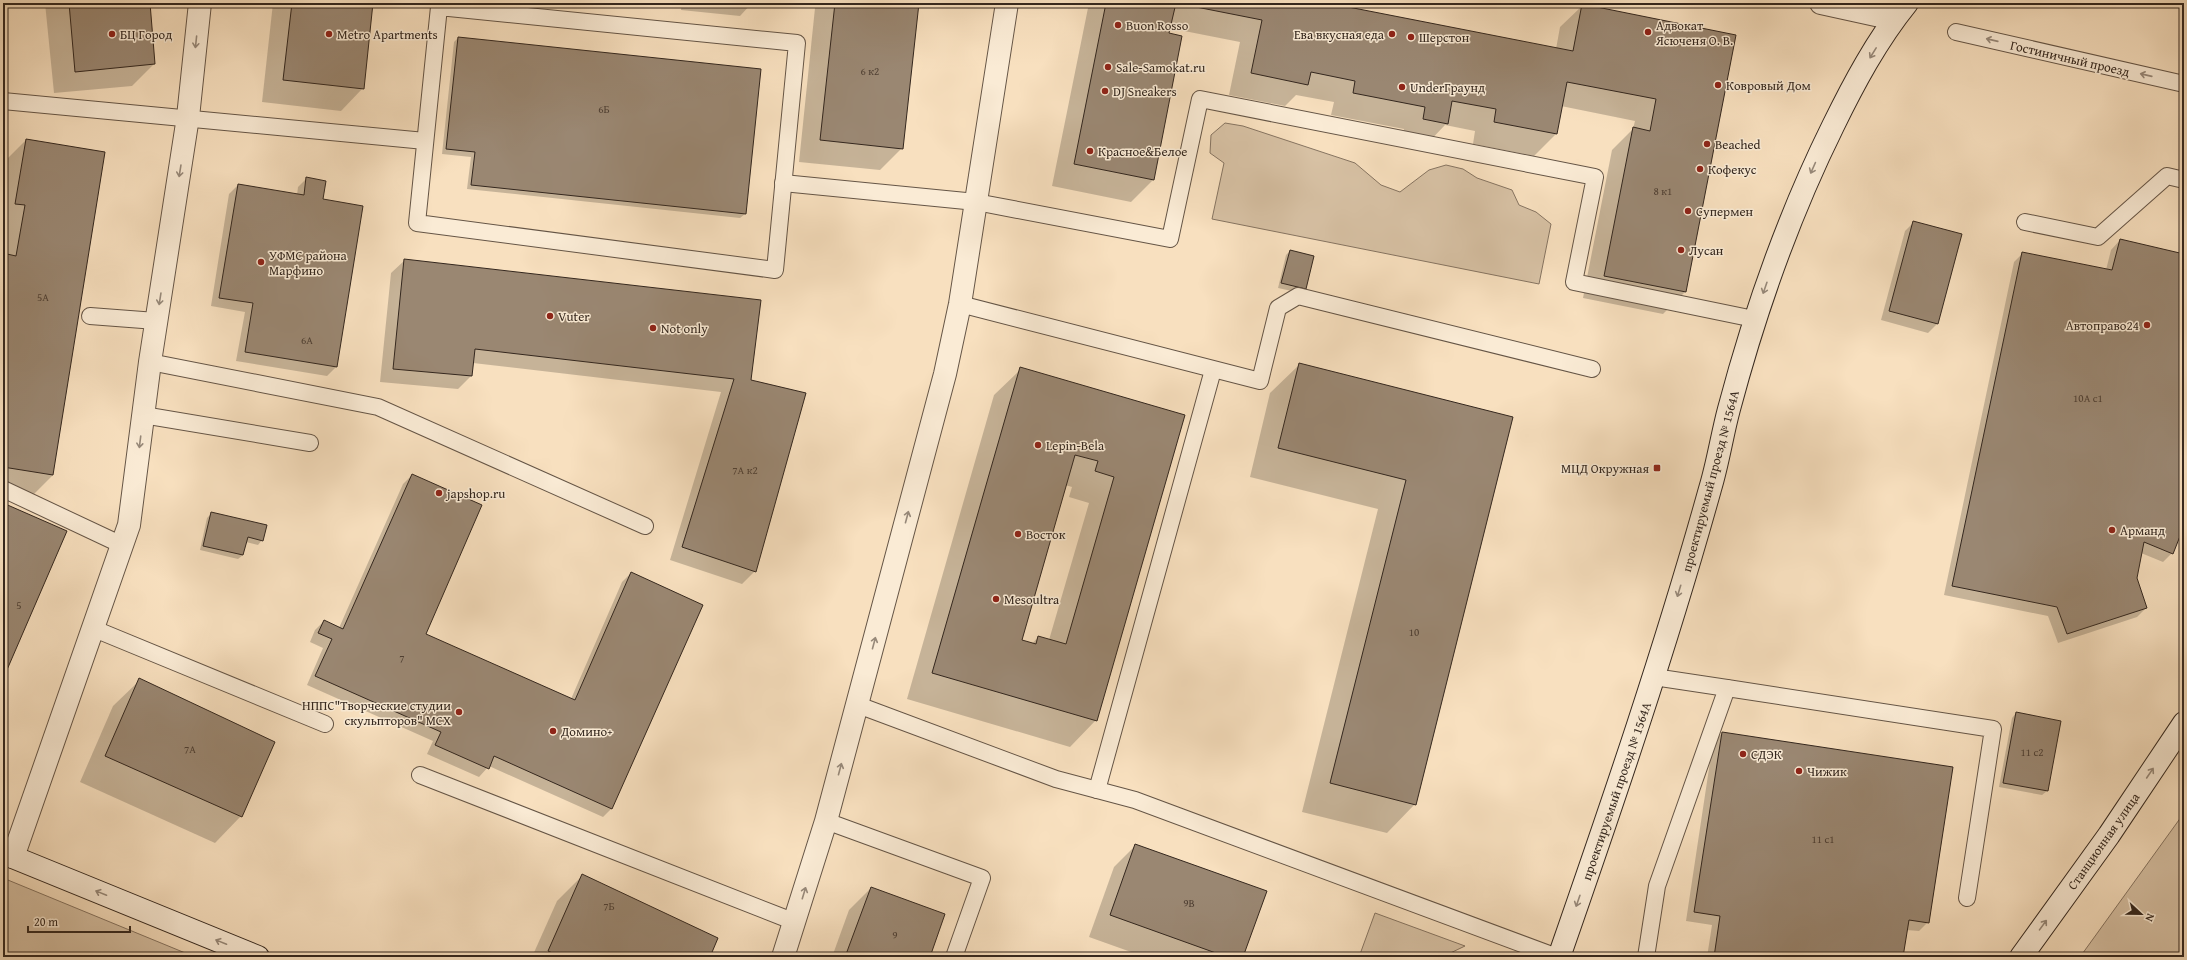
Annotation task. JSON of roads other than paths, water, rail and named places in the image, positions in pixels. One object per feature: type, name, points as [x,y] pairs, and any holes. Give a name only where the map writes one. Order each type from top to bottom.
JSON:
[{"type":"street","points":[[200,3],[188,117],[150,362],[129,525],[8,855],[258,957]]},
{"type":"street","points":[[783,957],[826,821],[945,374],[960,304],[1007,3]]},
{"type":"street","points":[[1821,3],[1900,11]]},
{"type":"street","name":"проектируемый проезд № 1564А","points":[[1558,957],[1632,747],[1654,677],[1711,487],[1728,411],[1754,319],[1788,223],[1816,161],[1855,82],[1900,11]]},
{"type":"street","name":"Станционная улица","points":[[2021,957],[2109,835],[2184,723]]},
{"type":"lane","points":[[439,7],[797,43],[783,183],[775,270],[417,223],[439,7]]},
{"type":"lane","name":"Гостиничный проезд","points":[[1956,32],[2184,84]]},
{"type":"lane","points":[[783,183],[976,202],[1170,240],[1200,98],[1595,177],[1574,282],[1754,319]]},
{"type":"lane","points":[[3,101],[188,117],[425,141]]},
{"type":"lane","points":[[2025,222],[2098,237],[2167,176],[2184,180]]},
{"type":"lane","points":[[960,304],[1260,381],[1278,308],[1298,296],[1592,370]]},
{"type":"lane","points":[[90,316],[156,321]]},
{"type":"lane","points":[[150,362],[378,407],[645,526]]},
{"type":"lane","points":[[1097,790],[1213,370]]},
{"type":"lane","points":[[143,415],[310,443]]},
{"type":"lane","points":[[3,489],[122,545]]},
{"type":"lane","points":[[92,628],[325,724]]},
{"type":"lane","points":[[1654,677],[1993,728],[1967,898]]},
{"type":"lane","points":[[1646,957],[1657,886],[1727,688]]},
{"type":"lane","points":[[858,705],[1056,779],[1135,800],[1558,957]]},
{"type":"lane","points":[[420,775],[795,922]]},
{"type":"lane","points":[[826,821],[982,878],[954,957]]},
{"type":"place","name":"Buon Rosso","points":[[1118,25]]},
{"type":"place","name":"Адвокат Ясюченя О. В.","points":[[1648,32]]},
{"type":"place","name":"БЦ Город","points":[[112,34]]},
{"type":"place","name":"Metro Apartments","points":[[329,34]]},
{"type":"place","name":"Ева вкусная еда","points":[[1392,34]]},
{"type":"place","name":"Шерстон","points":[[1411,37]]},
{"type":"place","name":"Sale-Samokat.ru","points":[[1108,67]]},
{"type":"place","name":"Ковровый Дом","points":[[1718,85]]},
{"type":"place","name":"UnderГраунд","points":[[1402,87]]},
{"type":"place","name":"DJ Sneakers","points":[[1105,91]]},
{"type":"place","name":"Beached","points":[[1707,144]]},
{"type":"place","name":"Красное&Белое","points":[[1090,151]]},
{"type":"place","name":"Кофекус","points":[[1700,169]]},
{"type":"place","name":"Супермен","points":[[1688,211]]},
{"type":"place","name":"Лусан","points":[[1681,250]]},
{"type":"place","name":"УФМС района Марфино","points":[[261,262]]},
{"type":"place","name":"Vuter","points":[[550,316]]},
{"type":"place","name":"Автоправо24","points":[[2147,325]]},
{"type":"place","name":"Not only","points":[[653,328]]},
{"type":"place","name":"Lepin-Bela","points":[[1038,445]]},
{"type":"place","name":"МЦД Окружная","points":[[1657,468]]},
{"type":"place","name":"japshop.ru","points":[[439,493]]},
{"type":"place","name":"Арманд","points":[[2112,530]]},
{"type":"place","name":"Восток","points":[[1018,534]]},
{"type":"place","name":"Mesoultra","points":[[996,599]]},
{"type":"place","name":"НППС\"Творческие студии скульпторов\" МСХ","points":[[459,712]]},
{"type":"place","name":"Домино+","points":[[553,731]]},
{"type":"place","name":"СДЭК","points":[[1743,754]]},
{"type":"place","name":"Чижик","points":[[1799,771]]}]
